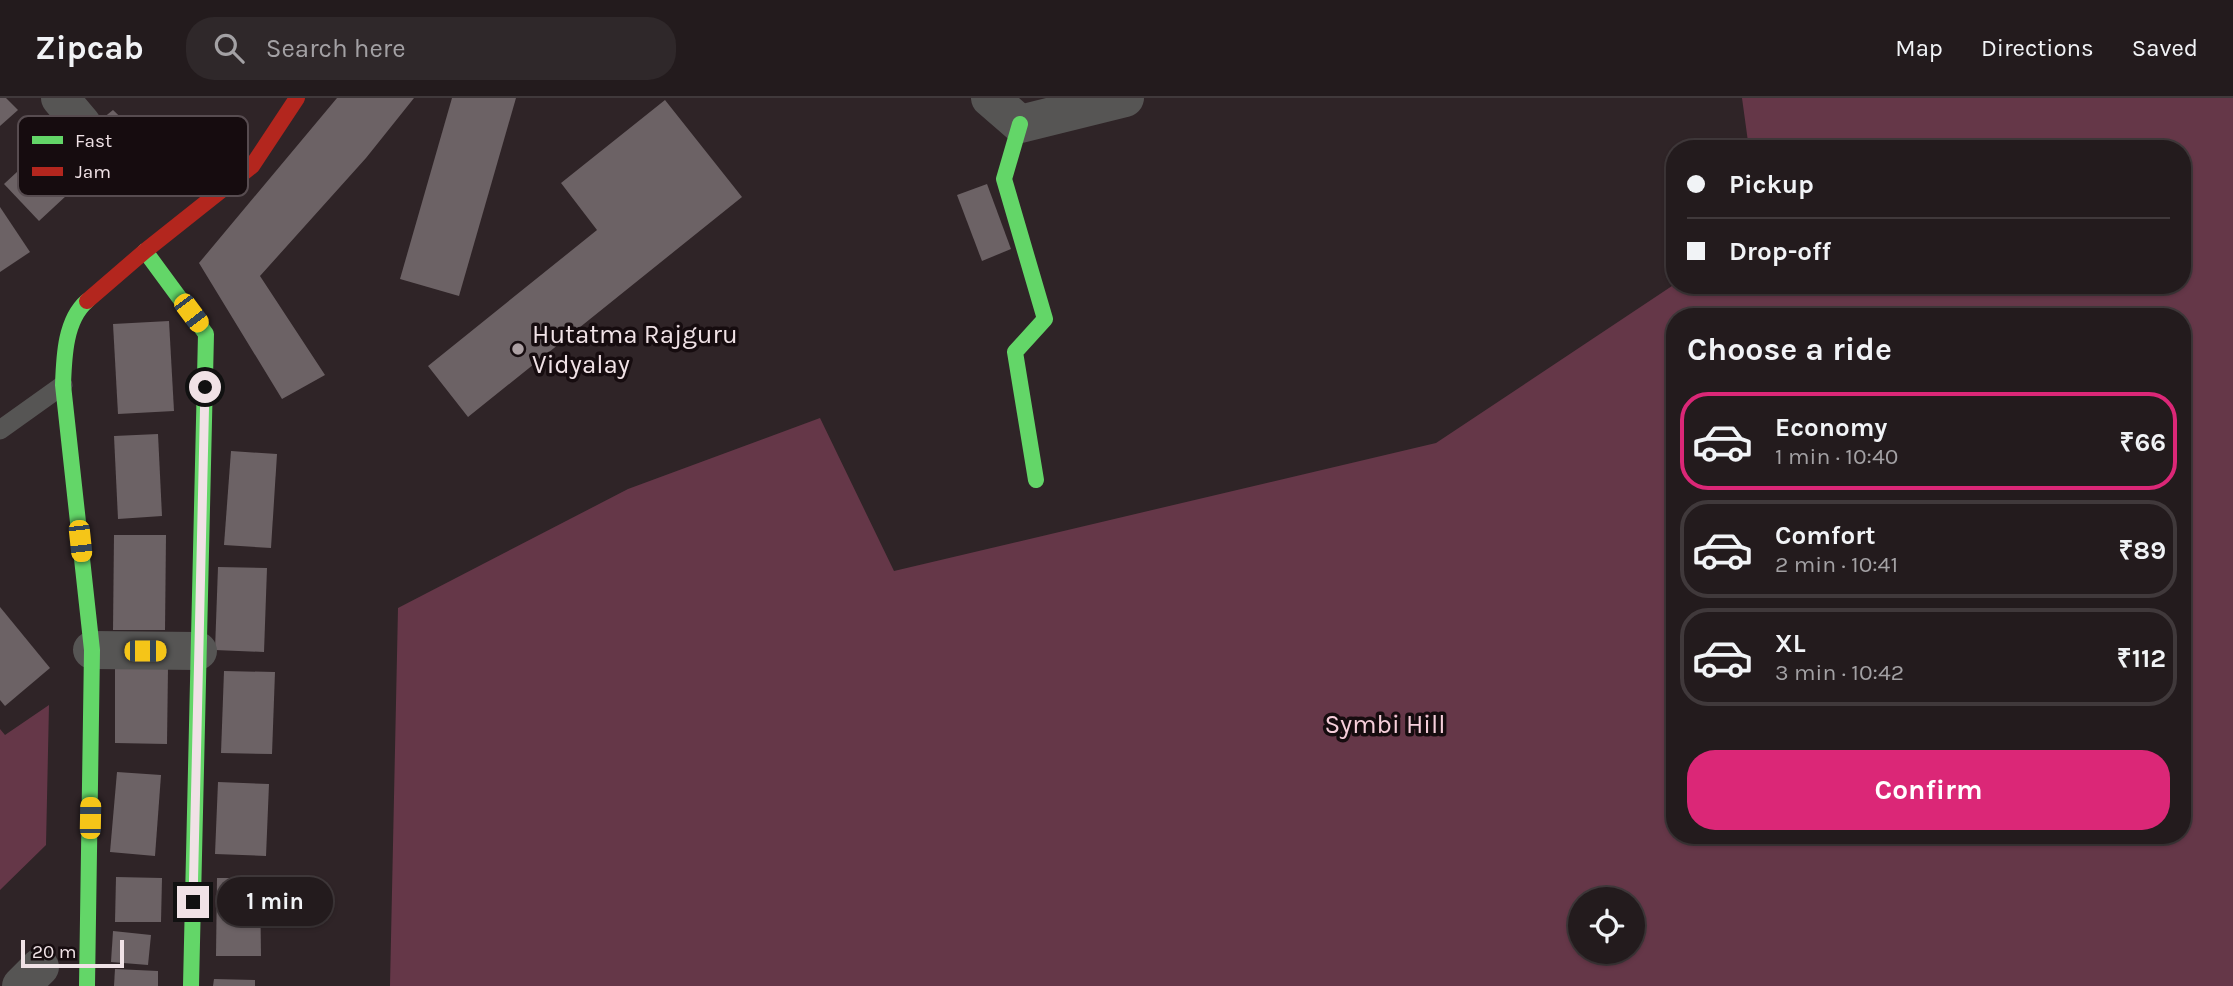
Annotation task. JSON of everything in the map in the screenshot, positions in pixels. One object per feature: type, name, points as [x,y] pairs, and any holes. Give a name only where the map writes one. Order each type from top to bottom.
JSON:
[{"type":"street","points":[[248,169],[298,98]]},
{"type":"street","points":[[990,98],[1020,124]]},
{"type":"street","points":[[1020,124],[1125,98]]},
{"type":"street","points":[[1020,124],[1004,179],[1045,319],[1015,352],[1035,480]]},
{"type":"street","points":[[87,986],[92,650],[63,385],[64,348],[79,308],[214,196]]},
{"type":"street","points":[[145,251],[206,334],[191,986]]},
{"type":"street","points":[[92,650],[198,651]]},
{"type":"lane","points":[[0,430],[63,385]]},
{"type":"green space","name":"Symbi Hill","points":[[1742,98],[2233,98],[2233,986],[390,986],[398,608],[628,489],[820,418],[894,571],[1436,443],[1666,290],[1666,294],[2191,294],[2191,140],[1748,140]]},
{"type":"green space","points":[[49,705],[46,845],[0,890],[0,729],[5,735]]},
{"type":"building","points":[[0,98],[6,98],[18,110],[0,126]]},
{"type":"building","points":[[337,98],[414,98],[366,158],[260,276],[325,375],[282,399],[199,263]]},
{"type":"building","points":[[452,98],[516,98],[459,296],[400,279]]},
{"type":"building","points":[[665,100],[742,197],[468,417],[428,366],[597,230],[561,183]]},
{"type":"building","points":[[113,110],[119,116],[106,116]]},
{"type":"building","points":[[18,171],[18,196],[66,196],[39,221],[4,184]]},
{"type":"building","points":[[987,184],[1011,249],[982,261],[957,195]]},
{"type":"building","points":[[0,207],[30,252],[0,272]]},
{"type":"building","points":[[169,321],[174,411],[118,414],[113,324]]},
{"type":"building","points":[[158,434],[162,516],[118,519],[114,436]]},
{"type":"building","points":[[231,451],[277,454],[271,548],[224,545]]},
{"type":"building","points":[[114,535],[166,535],[165,630],[113,630]]},
{"type":"building","points":[[218,567],[267,568],[264,652],[215,650]]},
{"type":"building","points":[[0,607],[50,668],[5,706],[0,700]]},
{"type":"building","points":[[115,667],[168,667],[167,744],[115,743]]},
{"type":"building","points":[[224,671],[275,672],[272,754],[221,753]]},
{"type":"building","points":[[117,772],[161,775],[155,856],[110,852]]},
{"type":"building","points":[[218,782],[269,784],[266,856],[215,854]]},
{"type":"building","points":[[116,877],[162,878],[161,922],[115,922]]},
{"type":"building","points":[[217,878],[260,878],[261,956],[216,956]]},
{"type":"building","points":[[113,931],[151,935],[148,965],[111,962]]},
{"type":"building","points":[[115,969],[158,971],[158,986],[114,986]]},
{"type":"building","points":[[214,979],[255,980],[255,986],[213,986]]},
{"type":"traffic: fast","points":[[1020,124],[1004,179],[1045,319],[1015,352],[1036,480]]},
{"type":"traffic: fast","points":[[145,251],[206,334],[191,986]]},
{"type":"traffic: fast","points":[[87,301],[74,318],[70,329],[65,351],[63,385],[92,650],[87,986]]},
{"type":"traffic: jam","points":[[248,169],[297,98]]},
{"type":"traffic: jam","points":[[87,301],[214,196]]},
{"type":"place","name":"Hutatma Rajguru Vidyalay","points":[[518,349]]},
{"type":"route","points":[[193,902],[205,387]]}]
